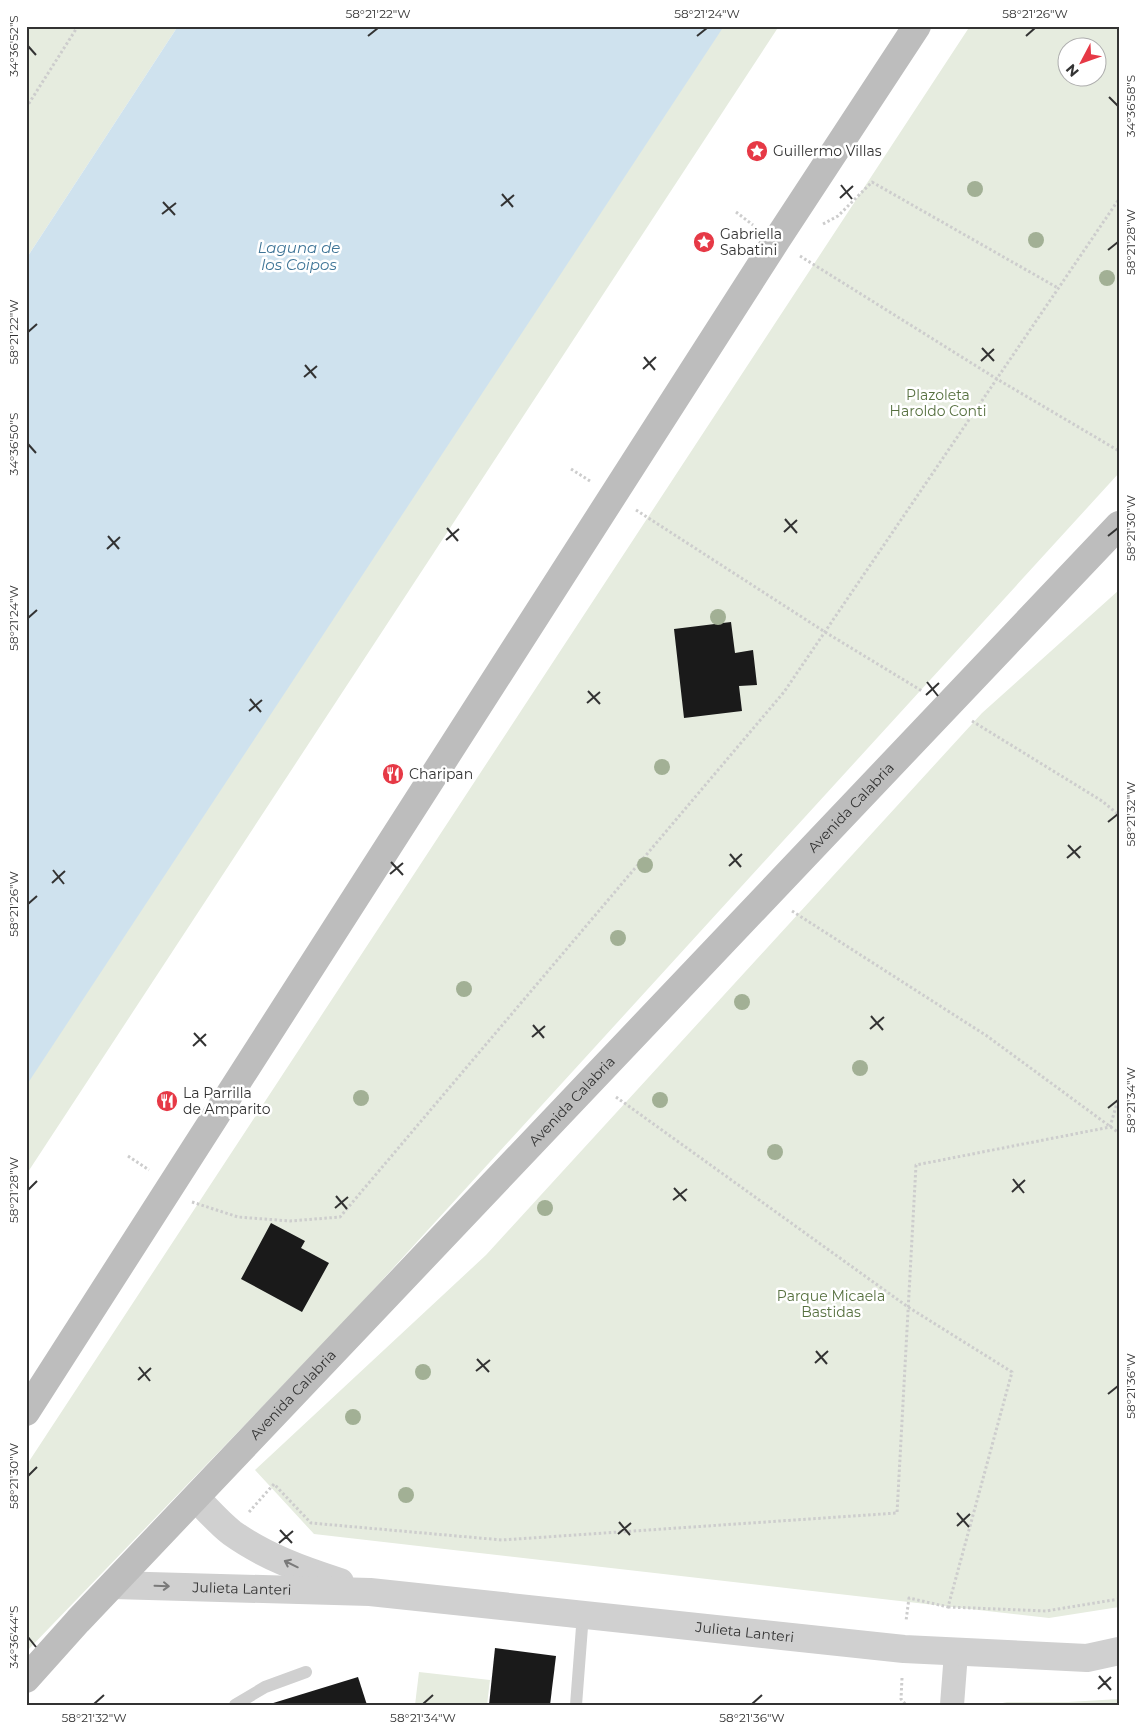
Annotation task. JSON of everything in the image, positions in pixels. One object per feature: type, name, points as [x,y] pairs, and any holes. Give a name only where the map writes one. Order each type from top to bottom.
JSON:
[{"type":"main road","points":[[26,1412],[776,241],[917,26]]},
{"type":"main road","name":"Avenida Calabria","points":[[26,1679],[113,1584],[1119,525]]},
{"type":"street","name":"Julieta Lanteri","points":[[196,1498],[231,1532],[263,1552],[305,1571],[370,1592]]},
{"type":"street","name":"Julieta Lanteri","points":[[113,1584],[370,1592],[956,1653],[1087,1658],[1119,1651]]},
{"type":"street","points":[[952,1705],[956,1653]]},
{"type":"lane","points":[[576,1705],[582,1614]]},
{"type":"lane","points":[[235,1705],[265,1687],[306,1672]]},
{"type":"path","points":[[26,108],[78,26]]},
{"type":"path","points":[[822,224],[838,216],[872,182],[1058,288]]},
{"type":"path","points":[[128,1156],[192,1201],[238,1217],[290,1221],[340,1217],[784,692],[1119,199]]},
{"type":"path","points":[[736,212],[776,241],[996,379],[1119,451]]},
{"type":"path","points":[[571,469],[825,632],[1102,801],[1119,815]]},
{"type":"path","points":[[768,896],[987,1036],[1119,1133]]},
{"type":"path","points":[[593,1080],[908,1307],[1012,1372],[948,1607]]},
{"type":"path","points":[[1110,1127],[1119,1096]]},
{"type":"path","points":[[231,1532],[274,1484],[312,1523],[502,1540],[897,1513],[916,1165],[1110,1127]]},
{"type":"path","points":[[904,1649],[909,1598],[948,1607],[1046,1611],[1119,1599]]},
{"type":"path","points":[[901,1699],[906,1705]]},
{"type":"path","points":[[1112,1705],[1119,1704]]},
{"type":"green space","points":[[26,26],[178,26],[26,259]]},
{"type":"green space","points":[[645,26],[779,26],[26,1175],[26,978]]},
{"type":"green space","name":"Plazoleta Haroldo Conti","points":[[970,26],[1119,26],[1119,473],[343,1323],[26,1652],[26,1466]]},
{"type":"green space","name":"Parque Micaela Bastidas","points":[[1119,590],[1119,1607],[1049,1618],[314,1534],[255,1470],[486,1255],[982,713]]},
{"type":"green space","points":[[419,1672],[490,1680],[487,1705],[415,1705]]},
{"type":"green space","points":[[1119,1699],[1119,1705],[993,1705],[1007,1702],[1068,1702]]},
{"type":"water","name":"Laguna de los Coipos","points":[[178,26],[724,26],[26,1086],[26,259]]},
{"type":"building","points":[[731,622],[735,653],[753,650],[757,685],[739,686],[742,711],[684,718],[674,629]]},
{"type":"building","points":[[271,1223],[305,1241],[301,1248],[329,1263],[302,1312],[241,1279]]},
{"type":"building","points":[[495,1648],[556,1656],[550,1705],[489,1705]]},
{"type":"building","points":[[358,1677],[367,1705],[270,1705],[270,1704]]},
{"type":"place","name":"Guillermo Villas","points":[[757,151]]},
{"type":"place","name":"Gabriella Sabatini","points":[[704,242]]},
{"type":"place","name":"Charipan","points":[[393,774]]},
{"type":"place","name":"La Parrilla de Amparito","points":[[167,1101]]}]
